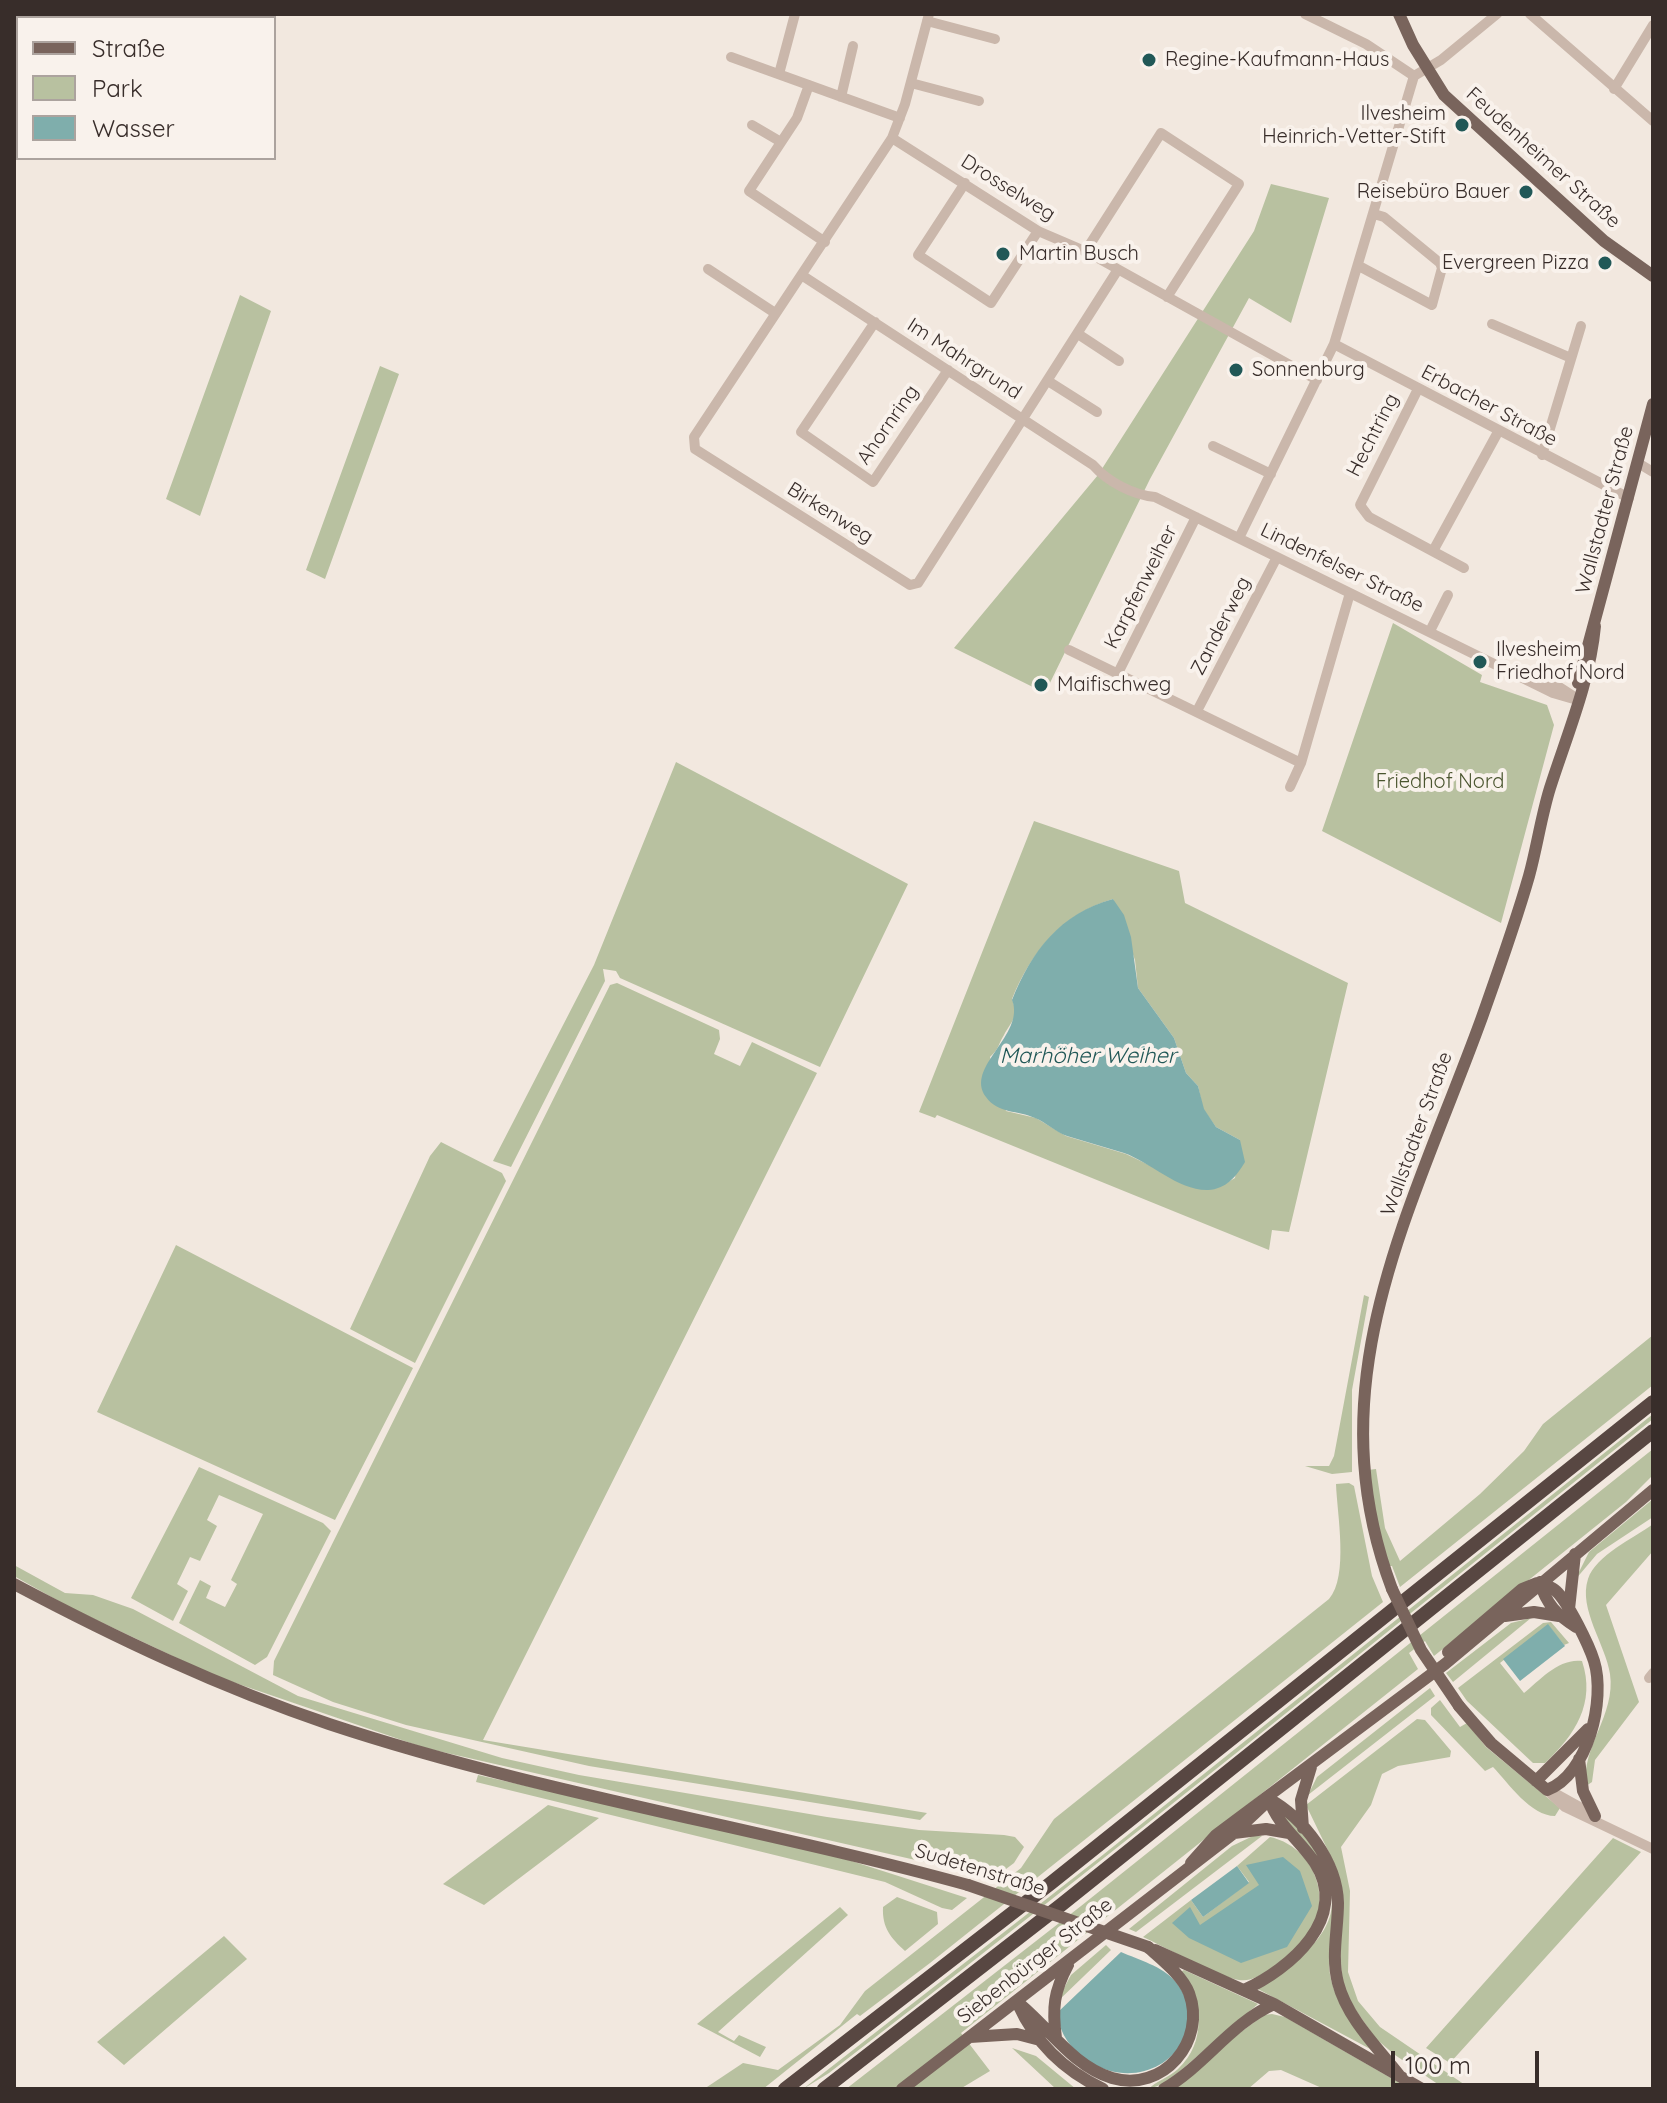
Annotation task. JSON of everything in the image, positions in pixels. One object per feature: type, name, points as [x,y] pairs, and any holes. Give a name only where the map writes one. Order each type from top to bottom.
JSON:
[{"type":"highway","points":[[785,2089],[966,1951],[1653,1402]]},
{"type":"highway","points":[[824,2089],[1061,1905],[1653,1431]]},
{"type":"main road","name":"Feudenheimer Straße","points":[[1399,14],[1427,70],[1444,95],[1495,145],[1604,241],[1653,276]]},
{"type":"main road","name":"Wallstadter Straße","points":[[1547,1790],[1491,1743],[1459,1706],[1421,1650],[1391,1586],[1370,1513],[1361,1430],[1363,1382],[1372,1328],[1400,1238],[1520,904],[1577,700],[1583,657],[1595,626],[1653,404]]},
{"type":"main road","name":"Siebenbürger Straße","points":[[1191,1863],[1216,1835],[1251,1807],[1269,1799],[1505,1616],[1540,1582],[1653,1490]]},
{"type":"main road","points":[[1564,1612],[1575,1554]]},
{"type":"main road","name":"Siebenbürger Straße","points":[[1428,1673],[1510,1598],[1540,1582]]},
{"type":"main road","points":[[1540,1582],[1545,1599],[1564,1612],[1576,1627],[1594,1661],[1598,1681],[1590,1727],[1579,1759],[1567,1778],[1547,1790]]},
{"type":"main road","name":"Sudetenstraße","points":[[14,1584],[175,1665],[273,1704],[385,1741],[497,1772],[841,1851],[968,1885],[1148,1947],[1274,2004],[1422,2089]]},
{"type":"main road","points":[[1505,1616],[1564,1612]]},
{"type":"main road","points":[[1536,1781],[1590,1727]]},
{"type":"main road","points":[[1579,1759],[1583,1791],[1595,1816]]},
{"type":"main road","points":[[1303,1828],[1301,1800],[1311,1767]]},
{"type":"main road","name":"Siebenbürger Straße","points":[[902,2089],[1191,1863],[1234,1833],[1258,1814],[1269,1799]]},
{"type":"main road","points":[[1269,1799],[1286,1808],[1325,1857],[1337,1892],[1334,1962],[1346,2005],[1399,2075]]},
{"type":"main road","points":[[1244,1990],[1282,1967],[1307,1945],[1322,1921],[1326,1900],[1323,1881],[1314,1863],[1275,1818],[1269,1799]]},
{"type":"main road","points":[[1234,1833],[1266,1829],[1289,1833]]},
{"type":"main road","points":[[1016,2001],[1097,2072],[1134,2086],[1168,2069],[1183,2051],[1193,2031],[1194,2010],[1188,1989],[1148,1947]]},
{"type":"main road","points":[[1056,2038],[1052,2007],[1055,1989],[1071,1958]]},
{"type":"main road","points":[[1016,2001],[1040,2040],[1064,2066],[1103,2089]]},
{"type":"main road","points":[[1164,2089],[1178,2081],[1241,2022],[1274,2004]]},
{"type":"main road","points":[[970,2037],[1017,2034],[1040,2040]]},
{"type":"street","points":[[779,74],[795,14]]},
{"type":"street","points":[[1305,14],[1366,44],[1414,76]]},
{"type":"street","points":[[1239,538],[1334,344],[1414,76],[1427,70],[1497,14]]},
{"type":"street","points":[[1530,14],[1653,121]]},
{"type":"street","points":[[803,276],[892,138],[911,83],[928,17],[995,39]]},
{"type":"street","points":[[1614,89],[1653,25]]},
{"type":"street","points":[[841,97],[853,46]]},
{"type":"street","points":[[731,57],[900,118]]},
{"type":"street","points":[[911,83],[979,101]]},
{"type":"street","points":[[809,85],[797,118],[749,191],[825,242]]},
{"type":"street","points":[[752,125],[781,142]]},
{"type":"street","points":[[1085,252],[1161,133],[1239,184],[1167,297]]},
{"type":"street","name":"Drosselweg","points":[[892,138],[1038,231],[1085,252],[1317,380]]},
{"type":"street","points":[[965,183],[918,255],[991,303],[1038,231]]},
{"type":"street","points":[[1359,266],[1432,305],[1442,268],[1440,263],[1384,217],[1374,214]]},
{"type":"street","points":[[708,269],[775,313]]},
{"type":"street","points":[[1024,420],[1117,271]]},
{"type":"street","name":"Birkenweg","points":[[803,276],[775,313],[694,437],[695,449],[910,585],[918,583],[925,574],[1024,420]]},
{"type":"street","name":"Im Mahrgrund","points":[[803,276],[1093,465],[1103,476],[1239,538]]},
{"type":"street","name":"Ahornring","points":[[875,322],[801,432],[873,482],[948,370]]},
{"type":"street","points":[[1492,324],[1571,358]]},
{"type":"street","points":[[1542,455],[1581,326]]},
{"type":"street","points":[[1078,334],[1119,361]]},
{"type":"street","name":"Erbacher Straße","points":[[1334,344],[1629,498]]},
{"type":"street","points":[[1048,381],[1097,412]]},
{"type":"street","name":"Hechtring","points":[[1418,389],[1360,505],[1369,517],[1464,568]]},
{"type":"street","points":[[1433,551],[1498,432]]},
{"type":"street","points":[[1213,446],[1271,474]]},
{"type":"street","points":[[1638,463],[1653,472]]},
{"type":"street","name":"Karpfenweiher","points":[[1118,673],[1196,517]]},
{"type":"street","name":"Lindenfelser Straße","points":[[1239,538],[1524,677],[1556,685],[1577,700]]},
{"type":"street","name":"Zanderweg","points":[[1197,711],[1277,557]]},
{"type":"street","points":[[1290,787],[1301,763],[1350,593]]},
{"type":"street","name":"Lindenfelser Straße","points":[[1430,631],[1448,595]]},
{"type":"street","points":[[1069,650],[1301,763]]},
{"type":"street","points":[[1547,1790],[1631,1839]]},
{"type":"street","points":[[1547,1790],[1565,1807],[1653,1849]]},
{"type":"green space","points":[[1271,184],[1329,198],[1291,323],[1249,298],[1150,479],[1045,693],[954,648],[1098,475],[1254,231]]},
{"type":"green space","points":[[240,295],[271,311],[200,516],[166,499]]},
{"type":"green space","points":[[380,366],[399,374],[325,579],[306,570]]},
{"type":"green space","name":"Friedhof Nord","points":[[1393,623],[1482,675],[1480,682],[1547,705],[1554,725],[1501,923],[1322,831]]},
{"type":"green space","points":[[676,762],[908,884],[820,1067],[620,978],[616,971],[603,969],[605,981],[511,1167],[493,1161],[594,965]]},
{"type":"green space","points":[[1034,821],[1179,871],[1185,903],[1348,983],[1289,1232],[1272,1230],[1269,1250],[937,1115],[935,1118],[919,1112]],"holes":[[[1113,899],[1135,960],[1138,988],[1174,1038],[1186,1073],[1198,1086],[1203,1109],[1216,1127],[1240,1140],[1235,1178],[1221,1186],[1197,1188],[1126,1154],[1066,1136],[1036,1118],[1006,1111],[990,1057],[1014,1018],[1012,999],[1039,950],[1064,924],[1095,905]]]},
{"type":"green space","points":[[617,983],[719,1030],[720,1039],[714,1054],[740,1066],[752,1042],[817,1073],[483,1740],[927,1813],[920,1820],[589,1766],[406,1725],[333,1702],[273,1675],[274,1661],[610,985]]},
{"type":"green space","points":[[441,1142],[502,1173],[506,1181],[415,1363],[350,1329],[430,1156]]},
{"type":"green space","points":[[176,1245],[413,1368],[335,1520],[97,1412]]},
{"type":"green space","points":[[1364,1295],[1369,1297],[1352,1390],[1352,1472],[1332,1474],[1305,1466],[1329,1466],[1334,1456]]},
{"type":"green space","points":[[1653,1335],[1653,1385],[1400,1587],[1392,1566],[1389,1566],[1378,1528],[1368,1470],[1376,1469],[1385,1528],[1400,1561],[1480,1494],[1524,1451],[1543,1424]]},
{"type":"green space","points":[[1653,1414],[1653,1419],[1140,1830],[829,2073],[803,2089],[1099,1858]]},
{"type":"green space","points":[[1653,1449],[1653,1475],[1626,1502],[1434,1656],[1425,1641],[1409,1653],[1418,1669],[961,2033],[990,2071],[960,2089],[846,2089],[1081,1906]]},
{"type":"green space","points":[[199,1467],[323,1523],[331,1531],[267,1657],[255,1665],[179,1623],[200,1580],[211,1586],[206,1598],[225,1607],[237,1584],[231,1580],[263,1514],[219,1495],[207,1520],[217,1526],[200,1561],[190,1557],[177,1584],[188,1591],[173,1621],[131,1598]]},
{"type":"green space","points":[[1349,1483],[1354,1486],[1372,1576],[1383,1602],[930,1963],[860,2016],[857,2014],[763,2089],[704,2089],[743,2063],[778,2070],[840,2025],[865,1991],[1021,1868],[1054,1819],[1329,1599],[1339,1576],[1340,1560],[1336,1484]]},
{"type":"green space","points":[[1653,1499],[1653,1517],[1597,1554],[1575,1580],[1589,1552]]},
{"type":"green space","points":[[1653,1524],[1653,1551],[1606,1605],[1639,1702],[1595,1760],[1592,1782],[1586,1786],[1588,1758],[1604,1717],[1610,1689],[1610,1674],[1587,1602],[1588,1579],[1592,1570],[1607,1555]]},
{"type":"green space","points":[[14,1565],[65,1593],[93,1595],[133,1609],[298,1696],[502,1758],[579,1775],[827,1817],[919,1830],[1004,1835],[1015,1837],[1024,1847],[1014,1863],[990,1881],[933,1864],[425,1748],[215,1676],[71,1608],[14,1576]]},
{"type":"green space","points":[[1531,1618],[1453,1682],[1446,1673],[1511,1623]]},
{"type":"green space","points":[[1551,1622],[1569,1643],[1564,1645],[1548,1625],[1500,1663],[1524,1693],[1558,1666],[1582,1661],[1586,1691],[1580,1717],[1565,1741],[1545,1763],[1533,1763],[1467,1701],[1458,1688],[1543,1623]]},
{"type":"green space","points":[[1430,1688],[1435,1696],[1308,1795],[1317,1777]]},
{"type":"green space","points":[[1440,1700],[1460,1727],[1467,1723],[1486,1747],[1560,1808],[1555,1816],[1546,1815],[1529,1805],[1493,1767],[1485,1771],[1431,1715],[1431,1708]]},
{"type":"green space","points":[[1417,1719],[1425,1720],[1451,1751],[1450,1757],[1398,1766],[1382,1774],[1371,1805],[1341,1847],[1350,1891],[1348,1972],[1358,2001],[1380,2027],[1471,2089],[1445,2089],[1395,2055],[1375,2038],[1349,2000],[1342,1981],[1336,1867],[1306,1805]]},
{"type":"green space","points":[[478,1775],[836,1856],[967,1898],[952,1910],[942,1908],[885,1882],[476,1782]]},
{"type":"green space","points":[[548,1805],[599,1818],[484,1905],[443,1884]]},
{"type":"green space","points":[[1285,1812],[1317,1854],[1329,1877],[1334,1903],[1329,1963],[1332,1983],[1344,2010],[1374,2051],[1258,1989],[1310,1948],[1321,1935],[1332,1906],[1327,1882],[1280,1817]]},
{"type":"green space","points":[[1253,1836],[1262,1836],[1136,1932],[1129,1929],[1232,1846]]},
{"type":"green space","points":[[1270,1837],[1295,1849],[1305,1859],[1320,1896],[1312,1930],[1285,1959],[1257,1977],[1239,1980],[1206,1968],[1143,1937],[1191,1900],[1203,1917],[1249,1882],[1237,1866]]},
{"type":"green space","points":[[1613,1838],[1641,1852],[1450,2063],[1426,2048]]},
{"type":"green space","points":[[897,1897],[937,1912],[938,1924],[905,1951],[892,1937],[884,1921],[883,1907]]},
{"type":"green space","points":[[840,1907],[848,1915],[718,2032],[734,2041],[739,2035],[766,2047],[760,2057],[697,2024]]},
{"type":"green space","points":[[224,1936],[247,1959],[124,2065],[97,2042]]},
{"type":"green space","points":[[1106,1945],[1111,1950],[1056,2003],[1071,1975]]},
{"type":"green space","points":[[1184,1970],[1258,2004],[1166,2083],[1149,2089],[1178,2069],[1194,2047],[1197,2008],[1188,1983],[1180,1972]]},
{"type":"green space","points":[[1264,2015],[1285,2017],[1410,2089],[1324,2089],[1281,2070],[1269,2071],[1248,2089],[1175,2089],[1222,2046]]},
{"type":"green space","points":[[1012,2048],[1036,2056],[1076,2089],[1056,2089]]},
{"type":"water","name":"Marhöher Weiher","points":[[1113,899],[1124,915],[1131,937],[1138,988],[1174,1038],[1186,1073],[1198,1086],[1204,1109],[1216,1127],[1240,1140],[1245,1162],[1234,1177],[1220,1187],[1208,1190],[1186,1186],[1134,1157],[1067,1136],[1029,1115],[1002,1109],[986,1097],[981,1086],[988,1062],[1011,1026],[1014,1013],[1012,1000],[1039,950],[1063,924]]},
{"type":"water","points":[[1548,1624],[1565,1646],[1520,1681],[1503,1659]]},
{"type":"water","points":[[1283,1857],[1300,1871],[1312,1906],[1287,1947],[1241,1963],[1189,1938],[1172,1923],[1190,1907],[1200,1925],[1259,1885],[1246,1865]]},
{"type":"water","points":[[1237,1866],[1249,1883],[1203,1917],[1191,1900]]},
{"type":"water","points":[[1121,1952],[1157,1967],[1175,1981],[1186,2001],[1189,2021],[1184,2040],[1172,2056],[1155,2067],[1135,2073],[1113,2072],[1083,2057],[1064,2035],[1057,2013]]},
{"type":"place","name":"Regine-Kaufmann-Haus","points":[[1149,60]]},
{"type":"place","name":"Ilvesheim Heinrich-Vetter-Stift","points":[[1462,125]]},
{"type":"place","name":"Reisebüro Bauer","points":[[1526,192]]},
{"type":"place","name":"Martin Busch","points":[[1003,254]]},
{"type":"place","name":"Evergreen Pizza","points":[[1605,263]]},
{"type":"place","name":"Sonnenburg","points":[[1236,370]]},
{"type":"place","name":"Ilvesheim Friedhof Nord","points":[[1480,662]]},
{"type":"place","name":"Maifischweg","points":[[1041,685]]}]
